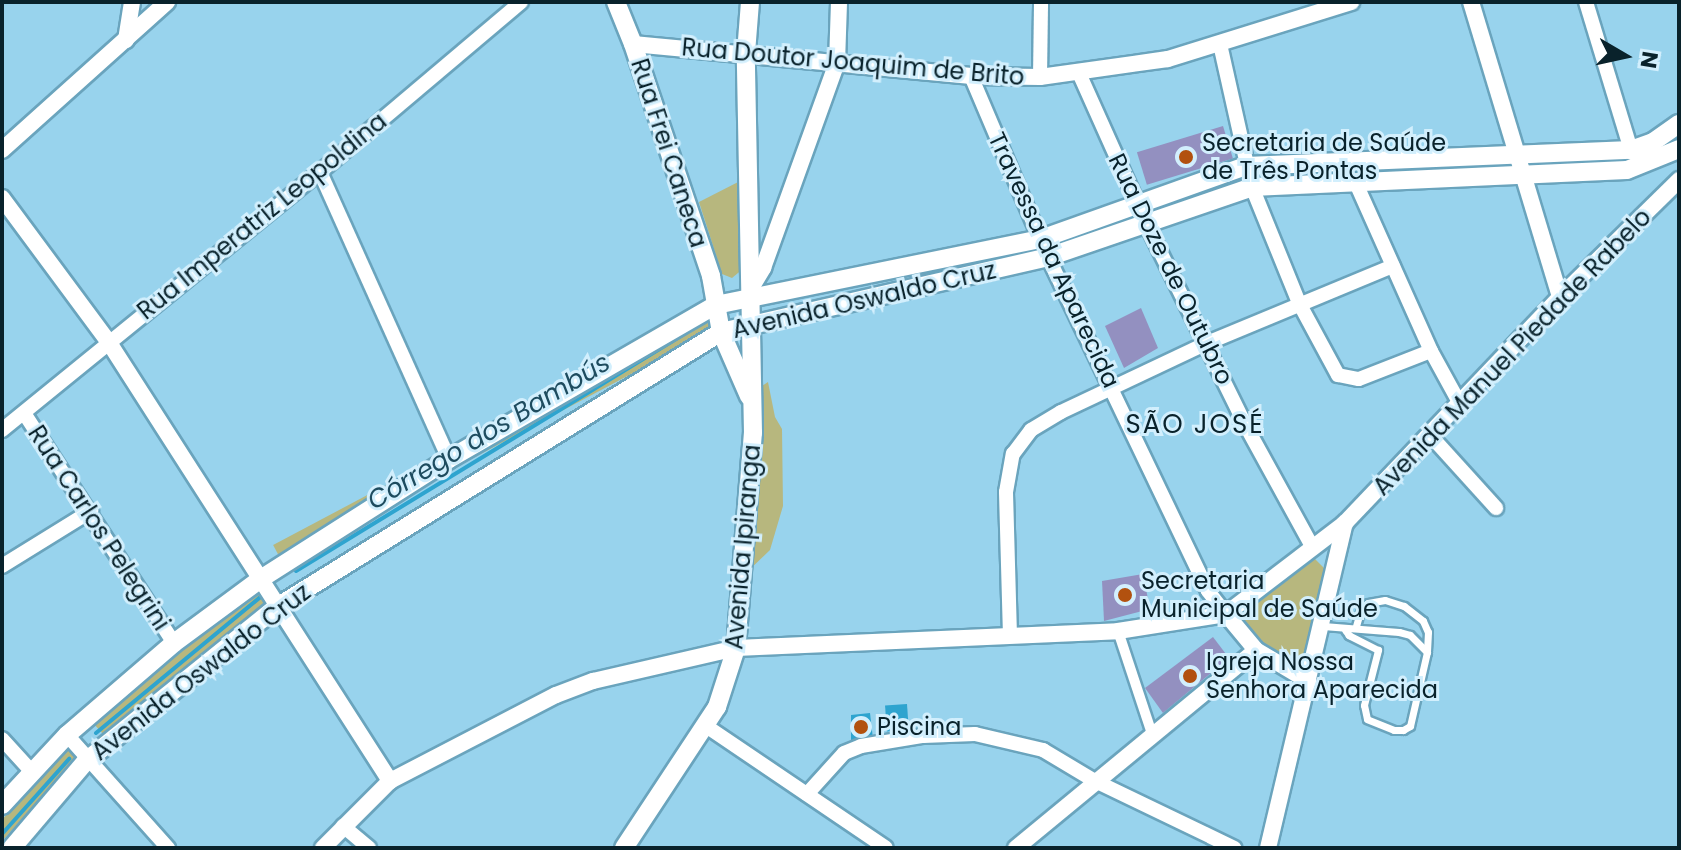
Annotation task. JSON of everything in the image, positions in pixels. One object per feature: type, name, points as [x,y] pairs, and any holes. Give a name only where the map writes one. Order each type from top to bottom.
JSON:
[{"type":"main road","name":"Rua Frei Caneca","points":[[616,2],[711,276],[721,332]]},
{"type":"main road","name":"Avenida Ipiranga","points":[[624,848],[706,726],[728,681],[736,648],[753,406],[750,295],[756,269],[746,53],[750,2]]},
{"type":"main road","name":"Avenida Oswaldo Cruz","points":[[12,848],[86,761],[277,607],[721,332],[1048,257],[1252,187],[1355,181],[1631,150],[1679,124]]},
{"type":"main road","name":"Avenida Oswaldo Cruz","points":[[2,805],[67,735],[174,643],[259,580],[449,459],[716,305],[750,295],[1041,239],[1246,166],[1520,164],[1627,170],[1679,149]]},
{"type":"main road","name":"Avenida Ipiranga","points":[[721,332],[753,406]]},
{"type":"street","points":[[126,40],[132,2]]},
{"type":"street","points":[[2,150],[167,2]]},
{"type":"street","name":"Rua Imperatriz Leopoldina","points":[[2,430],[320,172],[521,2]]},
{"type":"street","points":[[756,269],[837,63],[839,2]]},
{"type":"street","points":[[1040,77],[1041,2]]},
{"type":"street","name":"Rua Doutor Joaquim de Brito","points":[[633,44],[971,76],[1040,77],[1168,59],[1351,2]]},
{"type":"street","points":[[1471,2],[1560,297]]},
{"type":"street","points":[[1586,2],[1631,150]]},
{"type":"street","points":[[1220,44],[1252,187],[1299,303],[1343,379],[1359,379],[1431,351]]},
{"type":"street","name":"Rua Doze de Outubro","points":[[1079,73],[1146,223],[1247,428],[1313,548]]},
{"type":"street","name":"Travessa da Aparecida","points":[[971,76],[1048,257],[1114,389],[1208,591],[1226,614]]},
{"type":"street","points":[[320,172],[449,459]]},
{"type":"street","name":"Avenida Manuel Piedade Rabelo","points":[[1226,614],[1345,523],[1560,297],[1679,180]]},
{"type":"street","points":[[1355,181],[1431,351],[1460,404]]},
{"type":"street","points":[[2,198],[108,341],[390,781]]},
{"type":"street","points":[[1010,636],[1008,473],[1020,441],[1061,412],[1207,343],[1393,266]]},
{"type":"street","name":"Rua Carlos Pelegrini","points":[[24,413],[91,511],[174,643]]},
{"type":"street","points":[[1429,434],[1496,508]]},
{"type":"street","points":[[2,566],[91,511]]},
{"type":"street","points":[[1268,848],[1345,523]]},
{"type":"street","points":[[1313,548],[1334,572]]},
{"type":"street","points":[[323,848],[390,781],[556,695],[593,681],[736,648],[1118,631],[1226,614],[1256,650],[1308,681]]},
{"type":"street","points":[[1118,631],[1152,734]]},
{"type":"street","points":[[1016,848],[1093,780],[1256,650]]},
{"type":"street","points":[[706,726],[886,848]]},
{"type":"street","points":[[807,794],[844,753],[861,746],[923,736],[975,734],[1043,750],[1093,780],[1234,848]]},
{"type":"street","points":[[67,735],[86,761],[168,848]]},
{"type":"street","points":[[2,739],[32,772]]},
{"type":"street","points":[[343,826],[369,848]]},
{"type":"lane","points":[[1345,630],[1378,650],[1363,712],[1367,719],[1394,730],[1410,726],[1427,652],[1428,632],[1423,621],[1404,606],[1385,600],[1368,603],[1361,609],[1356,626]]},
{"type":"lane","points":[[1323,626],[1345,630],[1356,626],[1410,635],[1427,652]]},
{"type":"green space","points":[[744,179],[744,268],[732,278],[722,274],[699,202]]},
{"type":"green space","points":[[704,316],[712,331],[281,560],[273,545]]},
{"type":"green space","points":[[768,382],[775,417],[782,429],[783,506],[770,550],[744,575],[759,402],[762,386]]},
{"type":"green space","points":[[1311,555],[1329,573],[1305,673],[1258,646],[1233,615]]},
{"type":"green space","points":[[258,586],[267,603],[103,734],[93,723]]},
{"type":"green space","points":[[67,742],[78,757],[2,841],[2,820]]},
{"type":"water","points":[[907,704],[909,730],[887,731],[885,706]]},
{"type":"water","name":"Piscina","points":[[870,713],[873,739],[851,745],[851,715]]},
{"type":"building","name":"Secretaria de Saúde de Três Pontas","points":[[1223,126],[1233,159],[1147,185],[1137,152]]},
{"type":"building","points":[[1141,308],[1158,348],[1124,368],[1105,326]]},
{"type":"building","name":"Secretaria Municipal de Saúde","points":[[1143,574],[1150,609],[1104,621],[1102,581]]},
{"type":"building","name":"Igreja Nossa Senhora Aparecida","points":[[1213,637],[1229,658],[1163,713],[1145,688]]},
{"type":"waterway","name":"Córrego dos Bambús","points":[[296,571],[687,332]]},
{"type":"waterway","name":"Córrego dos Bambús","points":[[96,733],[259,598]]},
{"type":"waterway","name":"Córrego dos Bambús","points":[[2,834],[69,759]]},
{"type":"place","name":"Secretaria de Saúde de Três Pontas","points":[[1186,157]]},
{"type":"place","name":"Secretaria Municipal de Saúde","points":[[1125,595]]},
{"type":"place","name":"Igreja Nossa Senhora Aparecida","points":[[1190,676]]},
{"type":"place","name":"Piscina","points":[[861,727]]},
{"type":"district","name":"SÃO JOSÉ","points":[[1195,425]]}]
